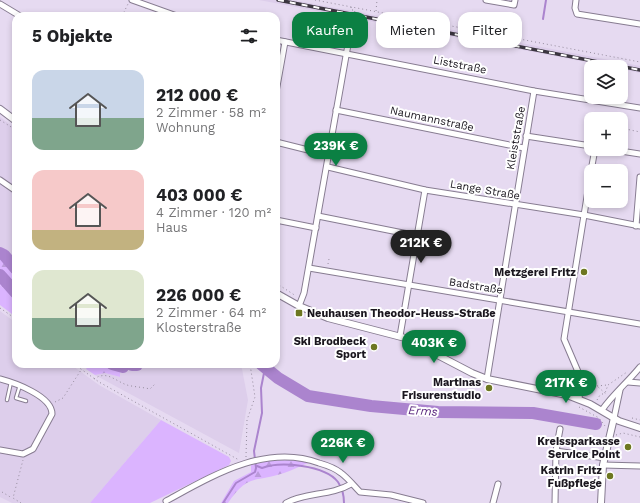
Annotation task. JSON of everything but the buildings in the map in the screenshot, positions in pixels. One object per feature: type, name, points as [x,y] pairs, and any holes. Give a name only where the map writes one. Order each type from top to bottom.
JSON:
[{"type":"street","points":[[130,0],[165,12]]},
{"type":"street","points":[[486,0],[514,3]]},
{"type":"street","points":[[576,0],[575,8],[578,14],[640,24]]},
{"type":"street","points":[[0,4],[13,12]]},
{"type":"street","name":"Liststraße","points":[[280,41],[534,91],[640,108]]},
{"type":"street","points":[[280,70],[285,42]]},
{"type":"street","points":[[299,306],[302,300],[309,268],[328,167],[328,155],[347,48]]},
{"type":"street","name":"Kleiststraße","points":[[487,379],[514,206],[534,91]]},
{"type":"street","points":[[0,109],[12,118]]},
{"type":"street","name":"Naumannstraße","points":[[336,110],[524,148]]},
{"type":"street","points":[[526,136],[584,145]]},
{"type":"street","points":[[280,143],[328,155]]},
{"type":"street","points":[[628,152],[640,154]]},
{"type":"street","name":"Lange Straße","points":[[328,167],[425,190],[514,206],[584,215],[638,226]]},
{"type":"street","points":[[638,226],[640,177]]},
{"type":"street","points":[[0,180],[12,188]]},
{"type":"street","points":[[400,336],[425,190]]},
{"type":"street","points":[[579,399],[579,374],[564,340],[585,208]]},
{"type":"street","points":[[318,216],[418,236]]},
{"type":"street","points":[[280,221],[316,228]]},
{"type":"street","name":"Badstraße","points":[[309,268],[640,324]]},
{"type":"street","points":[[280,295],[299,306],[328,318],[400,336],[487,379],[544,389],[579,399],[602,410],[614,418],[640,428]]},
{"type":"street","points":[[602,410],[611,397],[628,382],[640,367]]},
{"type":"street","points":[[0,379],[20,385],[44,399],[52,409],[50,420],[33,449],[23,454],[0,450]]},
{"type":"street","points":[[628,382],[640,383]]},
{"type":"street","points":[[601,503],[603,465],[620,390]]},
{"type":"street","points":[[554,503],[556,451],[560,428]]},
{"type":"street","points":[[556,451],[605,458]]},
{"type":"street","points":[[164,502],[213,475],[247,463],[276,456],[305,457],[342,473],[349,485],[360,492],[391,495],[423,503]]},
{"type":"street","points":[[603,465],[640,466]]},
{"type":"street","points":[[493,503],[498,484]]},
{"type":"street","points":[[286,503],[296,498],[336,491],[349,485]]},
{"type":"lane","points":[[7,400],[11,382]]},
{"type":"lane","points":[[20,385],[16,398],[26,401]]},
{"type":"path","points":[[124,12],[130,0]]},
{"type":"path","points":[[314,0],[376,12],[377,0]]},
{"type":"path","points":[[351,7],[351,10],[355,10],[354,12]]},
{"type":"path","points":[[522,39],[640,62]]},
{"type":"path","points":[[0,120],[12,128]]},
{"type":"path","points":[[628,129],[640,132]]},
{"type":"path","points":[[280,286],[302,300]]},
{"type":"path","points":[[0,308],[12,316]]},
{"type":"path","points":[[352,346],[353,342]]},
{"type":"path","points":[[247,463],[247,420],[255,398],[249,368]]},
{"type":"path","points":[[59,400],[63,398],[82,369],[94,379],[247,463]]},
{"type":"path","points":[[631,369],[608,385],[604,393],[600,395],[590,413],[605,423],[606,429],[617,436],[623,433],[640,437]]},
{"type":"path","points":[[94,379],[101,375],[107,376],[127,386],[150,389],[156,383]]},
{"type":"path","points":[[597,386],[608,385]]},
{"type":"path","points":[[13,498],[23,454]]},
{"type":"path","points":[[2,492],[21,503]]},
{"type":"shaded area","points":[[259,0],[293,0],[357,12],[322,12]]},
{"type":"shaded area","points":[[368,14],[376,16],[376,22],[368,21]]},
{"type":"shaded area","points":[[450,29],[458,31],[458,38],[450,36]]},
{"type":"shaded area","points":[[522,43],[609,60],[584,60],[584,62],[512,48],[522,48]]},
{"type":"shaded area","points":[[628,64],[640,66],[640,73],[628,70]]},
{"type":"shaded area","points":[[0,117],[12,126],[12,258],[0,247]]},
{"type":"shaded area","points":[[0,311],[12,320],[12,368],[76,368],[99,385],[161,420],[90,503],[12,503],[0,497]]},
{"type":"shaded area","points":[[120,368],[242,368],[248,400],[239,453],[95,375],[105,373],[120,377]]},
{"type":"green space","points":[[0,247],[12,258],[12,296],[0,285]]},
{"type":"green space","points":[[0,285],[12,296],[12,314],[0,305]]},
{"type":"green space","points":[[120,368],[120,377],[105,373],[95,375],[86,369]]},
{"type":"green space","points":[[161,420],[229,457],[231,461],[229,465],[150,503],[90,503]]},
{"type":"green space","points":[[289,460],[311,462],[284,473],[253,480],[241,487],[228,503],[221,503],[234,481],[251,472],[251,465],[268,461]]},
{"type":"waterway","points":[[543,19],[546,0]]},
{"type":"waterway","name":"Erms","points":[[0,253],[4,255],[12,264]]},
{"type":"waterway","name":"Erms","points":[[0,275],[12,288]]},
{"type":"waterway","points":[[223,503],[236,483],[255,472],[254,451],[262,413],[261,388],[265,368]]},
{"type":"waterway","name":"Erms","points":[[266,368],[278,378],[308,396],[371,406],[438,412],[533,413],[596,424]]},
{"type":"waterway","points":[[257,466],[262,468],[291,465],[313,468],[323,472],[332,476],[338,482],[341,487],[344,503]]},
{"type":"railway","points":[[278,0],[640,70]]},
{"type":"place","name":"Metzgerei Fritz","points":[[584,272]]},
{"type":"place","name":"Neuhausen Theodor-Heuss-Straße","points":[[299,313]]},
{"type":"place","name":"Ski Brodbeck Sport","points":[[374,347]]},
{"type":"place","name":"Martinas Frisurenstudio","points":[[489,388]]},
{"type":"place","name":"Kreissparkasse Service Point","points":[[628,447]]},
{"type":"place","name":"Katrin Fritz Fußpflege","points":[[610,476]]}]
